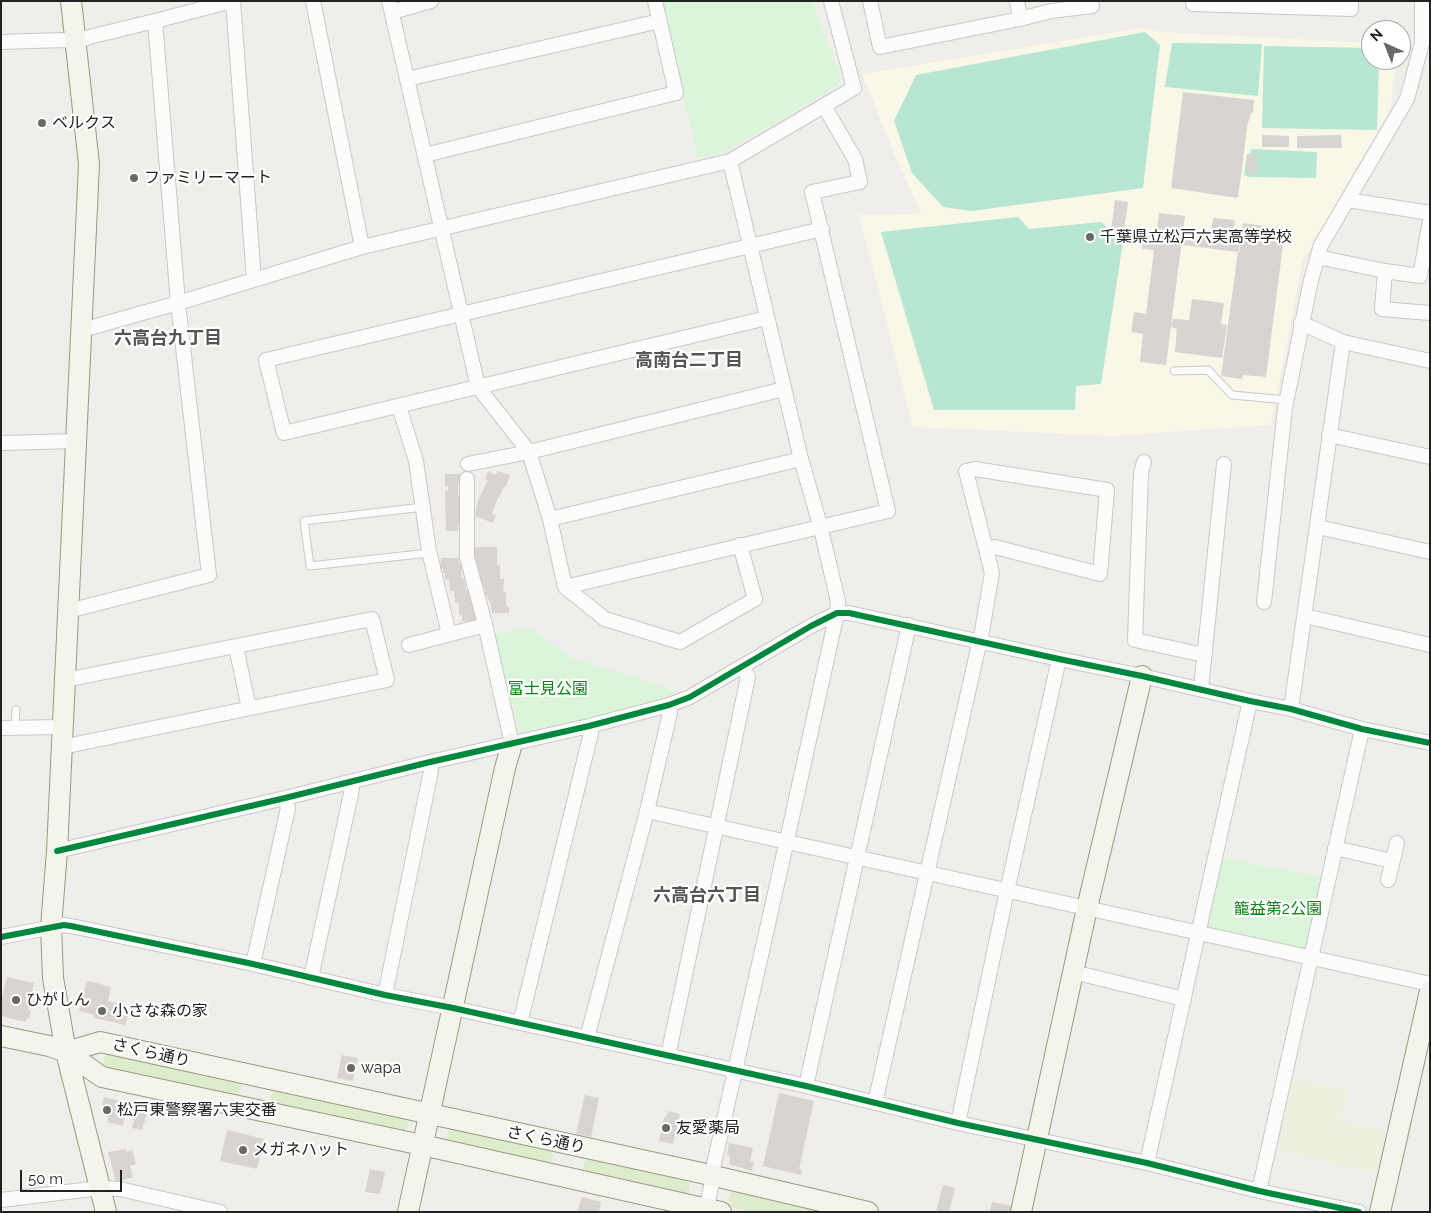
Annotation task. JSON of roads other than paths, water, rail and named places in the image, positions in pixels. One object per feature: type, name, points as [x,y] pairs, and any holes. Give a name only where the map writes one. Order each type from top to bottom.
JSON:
[{"type":"street","points":[[71,1],[89,164],[57,851],[51,927],[53,978],[66,1052],[106,1212]]},
{"type":"street","points":[[1,42],[64,40],[76,42],[89,37],[232,1],[254,280]]},
{"type":"street","points":[[312,1],[362,247]]},
{"type":"street","points":[[431,1],[390,6],[460,314],[478,387],[529,452],[550,519],[565,587],[605,619],[680,642],[755,599],[740,545]]},
{"type":"street","points":[[425,154],[676,93],[654,1]]},
{"type":"street","points":[[82,330],[362,247],[730,161],[854,88],[831,1]]},
{"type":"street","points":[[870,1],[880,46],[1020,19],[1051,11],[1092,6]]},
{"type":"street","points":[[1017,1],[1020,19]]},
{"type":"street","points":[[1193,1],[1193,4],[1270,4],[1351,9],[1351,1]]},
{"type":"street","points":[[1264,602],[1287,400],[1301,323],[1321,245],[1407,100],[1422,43],[1426,36],[1422,1]]},
{"type":"street","points":[[68,612],[208,575],[178,303],[155,21]]},
{"type":"street","points":[[407,79],[660,21]]},
{"type":"street","points":[[565,587],[888,511],[812,192],[860,182],[855,159],[824,106]]},
{"type":"street","points":[[711,1211],[714,1164],[787,841],[837,613],[838,601],[801,459],[730,161]]},
{"type":"street","points":[[1348,200],[1430,213]]},
{"type":"street","points":[[1318,257],[1420,276],[1430,221]]},
{"type":"street","points":[[767,318],[284,433],[266,360],[822,229]]},
{"type":"street","points":[[1385,271],[1382,308],[1430,313]]},
{"type":"street","points":[[1301,323],[1343,342],[1430,361]]},
{"type":"street","points":[[1291,709],[1343,342]]},
{"type":"street","points":[[468,464],[529,452],[784,389]]},
{"type":"street","points":[[399,406],[416,462],[429,553],[449,634]]},
{"type":"street","points":[[1329,436],[1430,457]]},
{"type":"street","points":[[1,443],[76,441]]},
{"type":"street","points":[[550,519],[801,459]]},
{"type":"street","points":[[1144,462],[1141,473],[1135,640],[1204,655]]},
{"type":"street","points":[[1201,689],[1224,464]]},
{"type":"street","points":[[875,1103],[979,640],[992,573],[966,471],[974,469],[1107,490],[1100,574],[996,547],[986,549]]},
{"type":"street","points":[[408,1212],[505,768],[512,744],[485,624],[467,557],[467,479]]},
{"type":"street","points":[[1318,527],[1430,552]]},
{"type":"street","points":[[57,851],[589,726],[669,705],[690,697],[837,613],[849,613],[979,640],[1291,709],[1362,729],[1430,743]]},
{"type":"street","points":[[1305,616],[1430,645]]},
{"type":"street","points":[[8,728],[62,737],[249,708],[388,680],[372,619],[65,680]]},
{"type":"street","points":[[409,645],[485,624]]},
{"type":"street","points":[[806,1086],[909,625]]},
{"type":"street","points":[[236,647],[249,708]]},
{"type":"street","points":[[958,1122],[1059,659]]},
{"type":"street","points":[[668,1056],[748,677],[743,666]]},
{"type":"street","points":[[1021,1212],[1087,908],[1142,676]]},
{"type":"street","points":[[1147,1163],[1250,701]]},
{"type":"street","points":[[588,1038],[647,811],[670,713],[669,705]]},
{"type":"street","points":[[520,1023],[591,734],[589,726]]},
{"type":"street","points":[[1259,1191],[1362,729]]},
{"type":"street","points":[[385,995],[431,771],[430,762]]},
{"type":"street","points":[[311,978],[352,790],[351,782]]},
{"type":"street","points":[[253,964],[288,808],[285,798]]},
{"type":"street","points":[[647,811],[1430,984]]},
{"type":"street","points":[[1388,880],[1397,843]]},
{"type":"street","points":[[1335,848],[1392,861]]},
{"type":"street","points":[[1,937],[64,925],[253,964],[385,995],[453,1008],[806,1086],[1037,1140],[1147,1163],[1259,1191],[1359,1212]]},
{"type":"street","points":[[1073,972],[1184,999]]},
{"type":"street","points":[[1380,1212],[1430,991]]},
{"type":"street","points":[[1,1036],[49,1046],[66,1052]]},
{"type":"street","name":"さくら通り","points":[[66,1052],[100,1042],[713,1176],[868,1212]]},
{"type":"street","name":"さくら通り","points":[[66,1052],[102,1077],[422,1145],[711,1211]]},
{"type":"street","points":[[1,1200],[100,1188],[120,1189],[220,1212]]},
{"type":"lane","points":[[1174,371],[1208,370],[1232,396],[1287,400]]},
{"type":"lane","points":[[423,507],[304,521],[310,566],[429,553]]},
{"type":"lane","points":[[8,728],[16,710]]},
{"type":"place","name":"ベルクス","points":[[42,123]]},
{"type":"place","name":"ファミリーマート","points":[[134,178]]},
{"type":"place","name":"千葉県立松戸六実高等学校","points":[[1090,237]]},
{"type":"place","name":"ひがしん","points":[[16,1000]]},
{"type":"place","name":"小さな森の家","points":[[102,1011]]},
{"type":"place","name":"wapa","points":[[351,1068]]},
{"type":"place","name":"松戸東警察署六実交番","points":[[107,1110]]},
{"type":"place","name":"友愛薬局","points":[[666,1128]]},
{"type":"place","name":"メガネハット","points":[[243,1150]]},
{"type":"district","name":"六高台九丁目","points":[[168,339]]},
{"type":"district","name":"高南台二丁目","points":[[689,361]]},
{"type":"district","name":"六高台六丁目","points":[[707,896]]},
{"type":"park label","name":"富士見公園","points":[[548,689]]},
{"type":"park label","name":"籠益第2公園","points":[[1278,909]]}]
